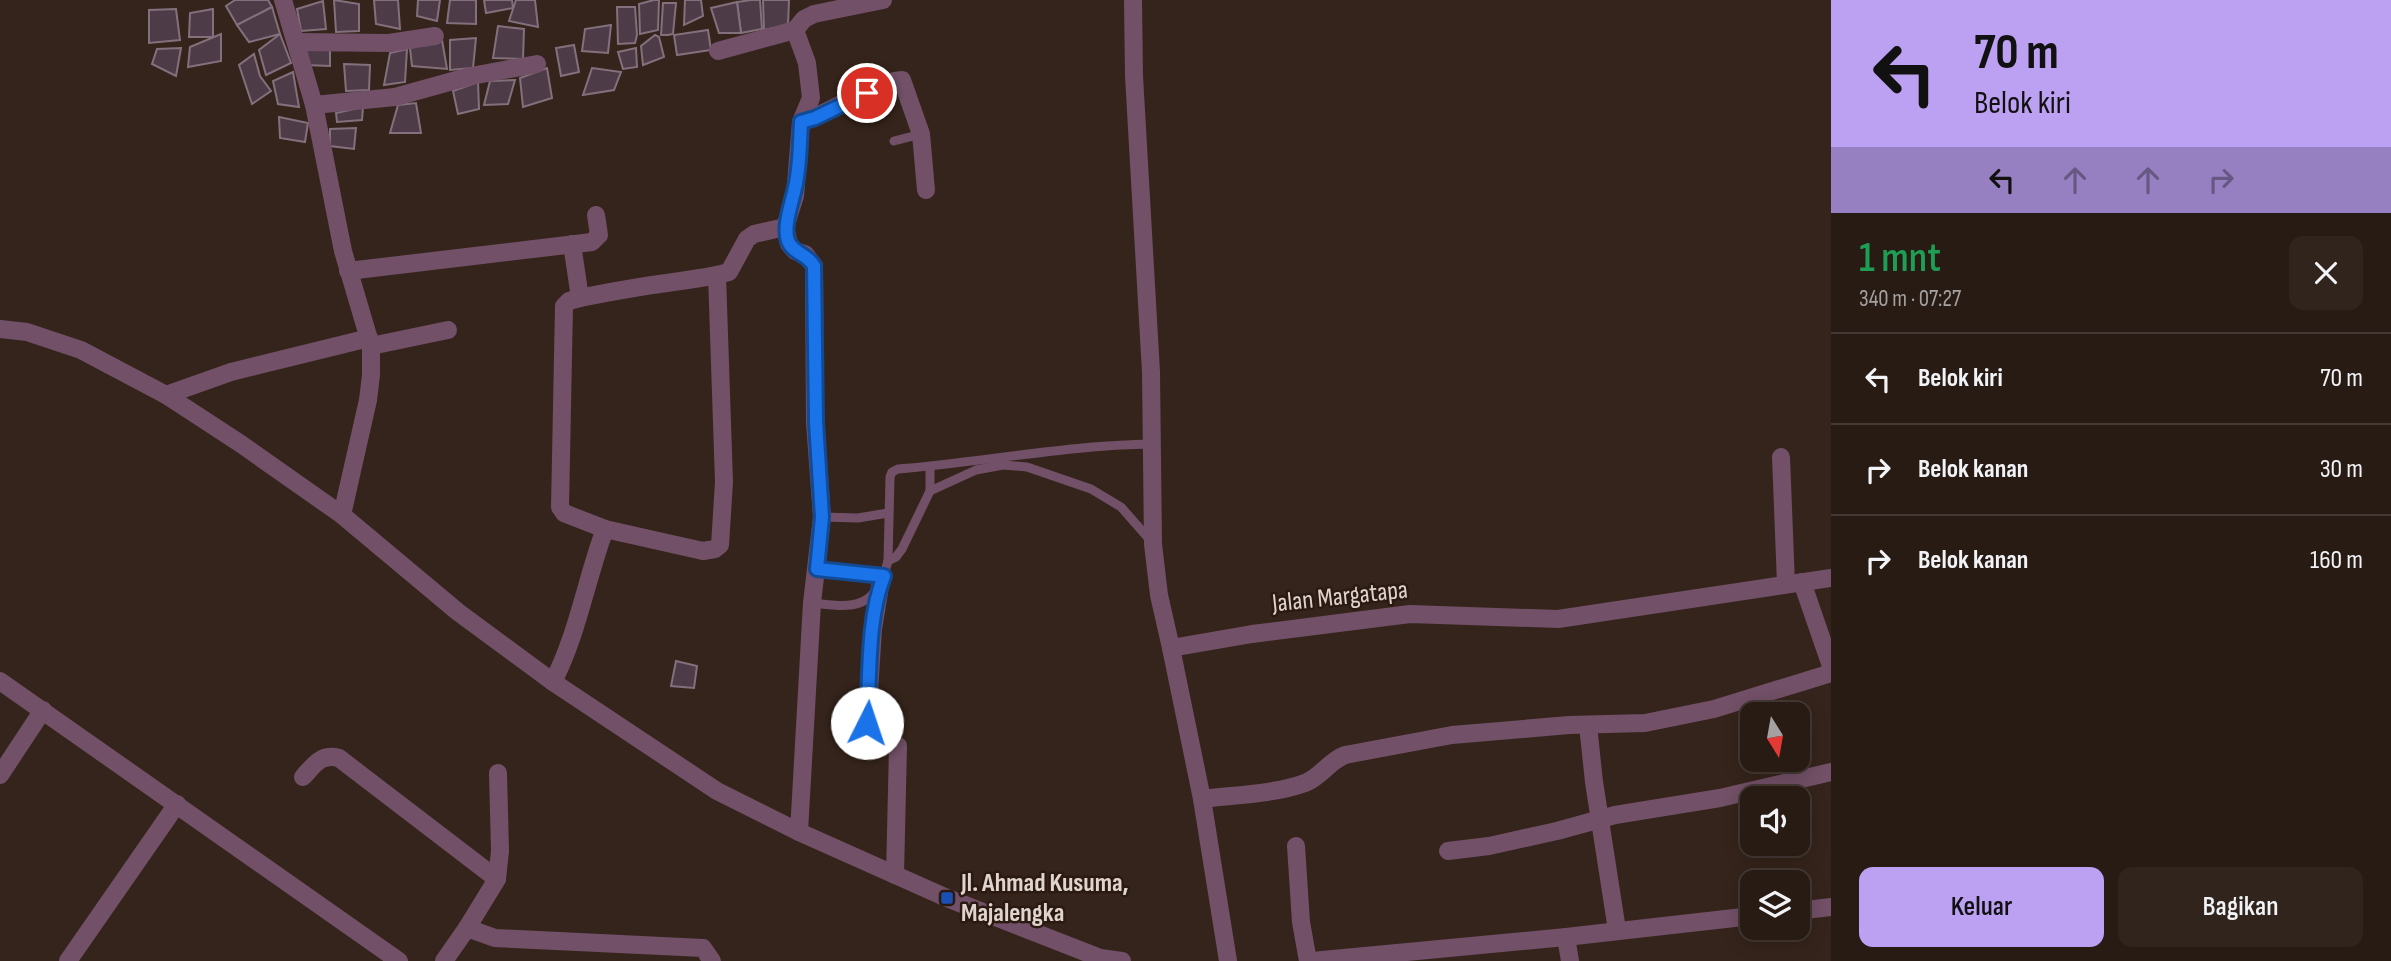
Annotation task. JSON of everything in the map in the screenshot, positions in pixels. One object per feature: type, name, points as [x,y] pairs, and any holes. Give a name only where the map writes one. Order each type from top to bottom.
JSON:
[{"type":"street","points":[[283,0],[314,105],[348,271],[370,342],[371,375],[368,400],[342,515]]},
{"type":"street","points":[[718,51],[795,30],[804,19],[814,14],[883,0]]},
{"type":"street","points":[[1133,0],[1134,76],[1153,444],[1153,544],[1159,595],[1202,799],[1228,961]]},
{"type":"street","points":[[795,30],[807,63],[811,98],[801,122],[800,160],[785,227],[789,244],[795,251],[805,254],[814,266],[815,408],[822,517],[811,603],[799,832]]},
{"type":"street","points":[[296,42],[389,43],[435,36]]},
{"type":"street","points":[[314,105],[395,97],[471,76],[537,64]]},
{"type":"street","points":[[801,122],[899,79],[904,83],[921,134],[926,190]]},
{"type":"street","points":[[348,271],[597,239],[599,229],[596,215]]},
{"type":"street","points":[[717,275],[724,481],[720,545],[715,549],[703,551],[605,530],[564,513],[560,507],[563,310],[569,301],[729,272],[747,239],[754,234],[785,227]]},
{"type":"street","points":[[572,244],[580,298]]},
{"type":"street","points":[[0,328],[27,332],[80,350],[166,395],[342,515],[458,611],[553,681],[717,790],[799,832],[947,898],[1100,960],[1122,961]]},
{"type":"street","points":[[166,395],[231,372],[370,342],[448,330]]},
{"type":"street","points":[[1781,457],[1794,583],[1831,666]]},
{"type":"street","points":[[553,681],[579,618],[605,530]]},
{"type":"street","name":"Jalan Margatapa","points":[[1171,649],[1252,634],[1410,614],[1558,619],[1831,578]]},
{"type":"street","points":[[882,581],[873,629],[867,723],[872,738],[890,741],[898,746],[895,875]]},
{"type":"street","points":[[1202,799],[1262,792],[1305,783],[1334,760],[1345,755],[1452,734],[1645,723],[1714,709],[1831,673]]},
{"type":"street","points":[[0,681],[399,961]]},
{"type":"street","points":[[0,775],[43,710]]},
{"type":"street","points":[[1588,725],[1617,930]]},
{"type":"street","points":[[303,777],[320,759],[328,756],[339,758],[497,879]]},
{"type":"street","points":[[1448,851],[1489,846],[1600,819],[1720,797],[1831,772]]},
{"type":"street","points":[[444,961],[497,879],[500,851],[498,773]]},
{"type":"street","points":[[68,961],[177,804]]},
{"type":"street","points":[[1296,846],[1301,922],[1310,961],[1740,917]]},
{"type":"street","points":[[1810,909],[1831,907]]},
{"type":"street","points":[[467,928],[495,938],[703,948],[712,961]]},
{"type":"street","points":[[1566,937],[1570,961]]},
{"type":"lane","points":[[894,141],[921,134]]},
{"type":"lane","points":[[811,603],[849,607],[862,603],[882,581],[888,561],[890,478],[892,472],[898,469],[1052,450],[1153,444]]},
{"type":"lane","points":[[930,491],[976,470],[1003,465],[1027,467],[1091,489],[1121,507],[1153,544]]},
{"type":"lane","points":[[888,561],[896,557],[902,549],[930,491],[930,467]]},
{"type":"lane","points":[[822,517],[858,518],[888,513]]},
{"type":"lane","points":[[817,569],[882,581]]},
{"type":"building","points":[[235,0],[268,0],[272,7],[237,25],[226,6]]},
{"type":"building","points":[[334,0],[359,4],[359,31],[336,32]]},
{"type":"building","points":[[374,0],[398,0],[400,29],[376,24]]},
{"type":"building","points":[[418,0],[440,0],[437,21],[417,16]]},
{"type":"building","points":[[450,0],[476,0],[476,24],[447,23]]},
{"type":"building","points":[[484,0],[512,0],[513,8],[486,13]]},
{"type":"building","points":[[516,0],[535,0],[538,27],[509,21]]},
{"type":"building","points":[[659,0],[658,30],[640,34],[639,4]]},
{"type":"building","points":[[685,0],[701,0],[703,16],[684,25]]},
{"type":"building","points":[[760,0],[762,29],[741,33],[737,2]]},
{"type":"building","points":[[763,0],[789,0],[788,25],[764,30]]},
{"type":"building","points":[[323,1],[326,29],[301,31],[297,9]]},
{"type":"building","points":[[737,2],[741,33],[719,33],[711,8]]},
{"type":"building","points":[[663,3],[676,3],[673,34],[661,35]]},
{"type":"building","points":[[272,7],[280,34],[249,42],[237,25]]},
{"type":"building","points":[[617,7],[635,7],[635,43],[618,44]]},
{"type":"building","points":[[176,9],[180,40],[149,43],[149,10]]},
{"type":"building","points":[[213,9],[213,37],[189,37],[190,13]]},
{"type":"building","points":[[611,25],[608,53],[582,51],[585,29]]},
{"type":"building","points":[[498,26],[524,29],[523,59],[493,58]]},
{"type":"building","points":[[708,30],[711,50],[677,55],[674,35]]},
{"type":"building","points":[[221,34],[221,61],[188,67],[190,47]]},
{"type":"building","points":[[280,34],[291,63],[266,75],[259,50]]},
{"type":"building","points":[[655,35],[659,37],[664,57],[643,65],[641,46]]},
{"type":"building","points":[[476,38],[473,68],[450,70],[450,40]]},
{"type":"building","points":[[442,40],[447,69],[412,66],[410,48]]},
{"type":"building","points":[[305,45],[330,46],[330,66],[305,65]]},
{"type":"building","points":[[574,45],[579,72],[561,76],[556,48]]},
{"type":"building","points":[[181,48],[176,76],[152,64],[157,49]]},
{"type":"building","points":[[636,48],[637,67],[623,69],[618,52]]},
{"type":"building","points":[[407,49],[405,82],[384,85],[390,53]]},
{"type":"building","points":[[254,54],[260,76],[271,91],[252,104],[239,65]]},
{"type":"building","points":[[344,64],[370,65],[369,90],[346,91]]},
{"type":"building","points":[[547,68],[552,98],[523,107],[520,78]]},
{"type":"building","points":[[592,68],[621,72],[614,90],[583,95]]},
{"type":"building","points":[[293,72],[299,107],[278,104],[273,81]]},
{"type":"building","points":[[515,80],[508,104],[484,105],[490,81]]},
{"type":"building","points":[[478,82],[479,109],[458,114],[453,91]]},
{"type":"building","points":[[416,103],[421,133],[390,133],[398,105]]},
{"type":"building","points":[[363,107],[362,120],[337,122],[336,113]]},
{"type":"building","points":[[279,117],[308,123],[305,142],[280,138]]},
{"type":"building","points":[[356,128],[354,149],[330,146],[330,129]]},
{"type":"building","points":[[676,661],[697,666],[694,688],[671,686]]},
{"type":"place","name":"Jl. Ahmad Kusuma, Majalengka","points":[[947,898]]},
{"type":"route","points":[[867,93],[801,122],[800,160],[785,227],[789,244],[795,251],[805,254],[814,266],[813,339],[822,517],[817,569],[884,576],[873,629],[867,723]]}]
